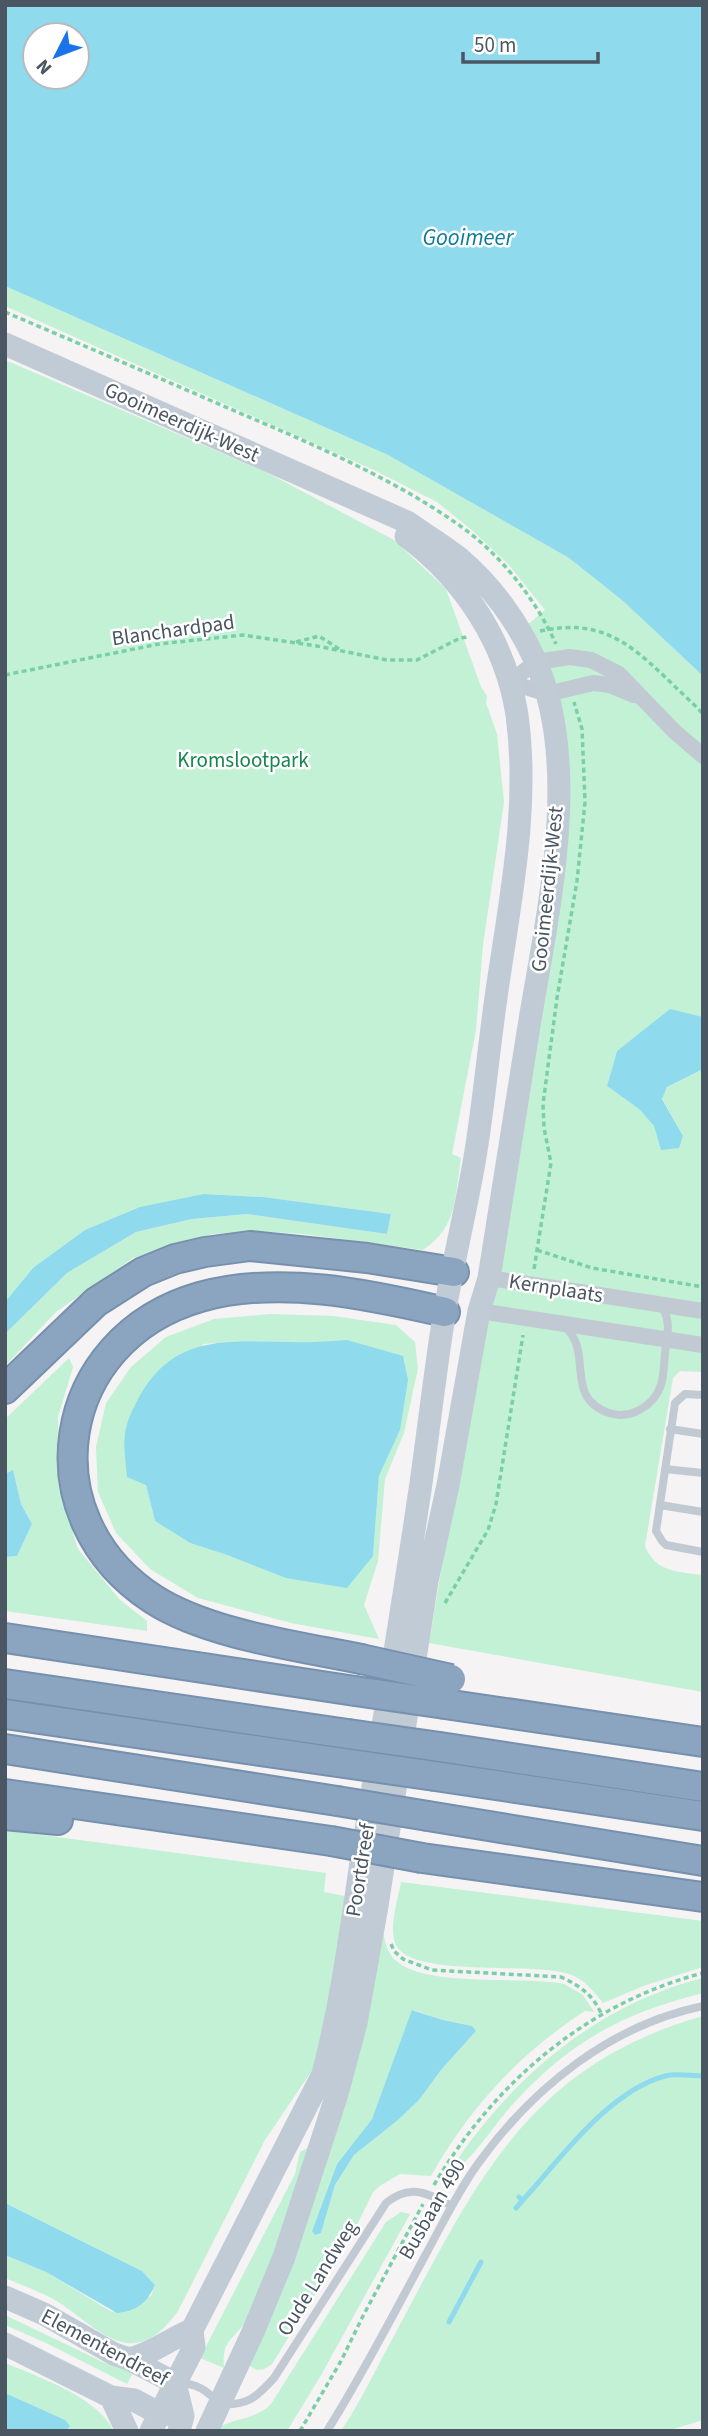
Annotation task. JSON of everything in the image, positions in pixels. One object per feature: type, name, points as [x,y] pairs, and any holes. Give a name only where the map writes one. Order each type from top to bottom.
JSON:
[{"type":"highway","points":[[5,1389],[96,1302],[143,1272],[205,1251],[250,1246],[367,1258],[454,1272]]},
{"type":"highway","points":[[445,1312],[310,1289],[255,1288],[198,1298],[149,1321],[111,1352],[82,1399],[75,1424],[72,1469],[84,1519],[107,1556],[134,1586],[175,1612],[218,1627],[360,1659],[510,1713],[703,1742]]},
{"type":"highway","points":[[5,1638],[355,1691],[448,1691]]},
{"type":"highway","points":[[5,1684],[703,1787]]},
{"type":"highway","points":[[5,1714],[703,1816]]},
{"type":"highway","points":[[5,1749],[703,1861]]},
{"type":"highway","points":[[5,1794],[330,1850]]},
{"type":"highway","points":[[5,1815],[422,1858],[703,1897]]},
{"type":"main road","name":"Gooimeerdijk-West","points":[[5,344],[407,522],[460,559],[502,603],[522,634],[536,662],[547,694],[558,749],[556,836],[548,909],[489,1278]]},
{"type":"main road","name":"Gooimeerdijk-West","points":[[358,501],[414,542],[460,588],[481,617],[497,646],[510,682],[521,749],[521,825],[476,1148],[454,1272]]},
{"type":"main road","name":"Kernplaats","points":[[454,1272],[489,1278]]},
{"type":"main road","name":"Poortdreef","points":[[155,2422],[194,2347],[192,2330],[323,2074],[334,2032],[396,1648],[445,1312],[454,1272]]},
{"type":"main road","name":"Poortdreef","points":[[206,2431],[253,2332],[284,2257],[337,2094],[356,2023],[377,1906],[427,1581],[448,1485],[479,1311],[489,1278]]},
{"type":"main road","name":"Kernplaats","points":[[445,1312],[479,1311]]},
{"type":"main road","name":"Elementendreef","points":[[5,2297],[44,2314],[114,2354],[175,2383],[181,2423]]},
{"type":"main road","points":[[129,2359],[156,2350],[192,2330]]},
{"type":"main road","name":"Elementendreef","points":[[5,2344],[111,2397],[134,2400],[155,2422],[181,2423],[219,2404]]},
{"type":"main road","points":[[111,2397],[127,2431]]},
{"type":"street","points":[[510,682],[536,662],[570,657],[591,660],[619,674],[639,697],[703,756]]},
{"type":"street","points":[[510,682],[547,694],[593,683],[610,685],[639,697]]},
{"type":"street","name":"Kernplaats","points":[[489,1278],[703,1311]]},
{"type":"street","name":"Kernplaats","points":[[479,1311],[703,1345]]},
{"type":"lane","name":"Kernplaats","points":[[560,1323],[575,1339],[579,1350],[580,1378],[589,1399],[599,1408],[619,1415],[641,1410],[661,1386],[669,1326],[659,1304]]},
{"type":"lane","points":[[703,1395],[690,1393],[677,1399],[670,1429],[656,1531],[662,1541],[672,1547],[703,1552]]},
{"type":"lane","points":[[670,1429],[703,1434]]},
{"type":"lane","points":[[665,1469],[703,1473]]},
{"type":"lane","points":[[660,1505],[703,1512]]},
{"type":"lane","name":"Busbaan 490","points":[[327,2431],[479,2162],[527,2107],[570,2068],[612,2041],[649,2023],[703,2006]]},
{"type":"lane","name":"Oude Landweg","points":[[219,2404],[236,2404],[257,2397],[274,2378],[386,2203],[406,2192],[419,2192],[452,2206]]},
{"type":"lane","points":[[175,2383],[190,2383],[208,2391],[219,2404]]},
{"type":"path","points":[[522,634],[574,626],[605,632],[634,648],[703,714]]},
{"type":"path","name":"Blanchardpad","points":[[5,675],[159,644],[243,635],[387,660],[417,660],[462,637],[470,640]]},
{"type":"path","points":[[294,643],[319,636],[341,651]]},
{"type":"path","points":[[537,1250],[592,1268],[703,1287]]},
{"type":"path","points":[[601,2013],[656,1988],[703,1973]]},
{"type":"green space","points":[[5,286],[388,455],[569,558],[623,601],[703,676],[703,1017],[670,1010],[617,1051],[607,1086],[639,1109],[655,1127],[661,1150],[683,1136],[662,1098],[667,1087],[703,1069],[703,1372],[680,1371],[673,1378],[645,1546],[649,1555],[661,1566],[703,1575],[703,1692],[429,1643],[559,866],[564,786],[526,626],[545,610],[509,565],[437,502],[376,471],[5,306]]},
{"type":"green space","name":"Kromslootpark","points":[[5,360],[266,472],[394,540],[446,589],[481,687],[487,696],[486,703],[497,734],[504,802],[483,945],[476,1030],[452,1154],[461,1158],[456,1197],[443,1231],[423,1250],[259,1231],[213,1234],[133,1258],[56,1312],[5,1366],[5,1334],[67,1273],[136,1232],[192,1219],[247,1214],[387,1234],[391,1214],[263,1197],[204,1194],[33,1268],[5,1302]]},
{"type":"green space","points":[[270,1314],[333,1316],[396,1325],[415,1342],[418,1368],[404,1433],[385,1479],[378,1561],[364,1605],[379,1639],[291,1623],[198,1598],[150,1569],[116,1533],[98,1492],[96,1447],[106,1403],[131,1367],[166,1337],[214,1319]],"holes":[[[295,1342],[400,1430],[379,1476],[373,1556],[230,1556],[190,1543],[155,1521],[146,1485],[203,1344]]]},
{"type":"green space","points":[[69,1358],[73,1367],[58,1417],[59,1489],[78,1549],[120,1600],[147,1621],[147,1631],[5,1611],[5,1557],[17,1556],[32,1524],[21,1504],[13,1471],[5,1474],[5,1419]]},
{"type":"green space","points":[[5,1830],[326,1873],[324,1892],[345,1896],[335,1975],[313,2069],[265,2140],[178,2311],[162,2329],[147,2340],[133,2343],[105,2335],[53,2299],[5,2278],[5,2255],[46,2272],[112,2312],[151,2296],[155,2285],[142,2271],[5,2203]]},
{"type":"green space","points":[[401,1882],[703,1921],[703,1967],[646,1985],[603,2003],[581,1980],[555,1971],[478,1968],[426,1962],[407,1955],[396,1945],[393,1922]]},
{"type":"green space","points":[[383,1928],[391,1956],[408,1968],[450,1978],[564,1984],[583,1995],[594,2012],[585,2011],[561,2027],[498,2084],[462,2127],[431,2176],[400,2174],[373,2192],[352,2235],[272,2364],[261,2370],[249,2365]],"holes":[[[414,2010],[471,2026],[476,2031],[441,2070],[419,2100],[354,2155],[335,2185],[321,2233],[312,2231],[337,2164],[372,2119]]]},
{"type":"green space","points":[[703,1978],[703,1993],[647,2010],[622,2021],[598,2033],[554,2064],[512,2105],[467,2160],[451,2173],[461,2154],[484,2124],[530,2075],[555,2053],[610,2015],[640,2000]]},
{"type":"green space","points":[[703,2016],[703,2420],[667,2431],[341,2431],[447,2238],[476,2189],[508,2144],[545,2103],[588,2068],[640,2039]]},
{"type":"green space","points":[[309,2147],[266,2276],[244,2324],[227,2344],[224,2368],[200,2358],[295,2174],[300,2152]]},
{"type":"green space","points":[[401,2212],[410,2214],[287,2431],[213,2431],[227,2423],[258,2413],[271,2404],[386,2222]]},
{"type":"green space","points":[[5,2315],[105,2363],[134,2371],[127,2384],[5,2325]]},
{"type":"green space","points":[[5,2363],[81,2398],[106,2419],[114,2431],[66,2431],[69,2426],[5,2393]]},
{"type":"water","name":"Gooimeer","points":[[5,5],[703,5],[703,676],[623,601],[569,558],[388,455],[5,286]]},
{"type":"water","points":[[670,1009],[703,1017],[703,1069],[667,1087],[662,1099],[683,1136],[679,1148],[661,1150],[654,1126],[639,1109],[607,1086],[617,1051]]},
{"type":"water","points":[[204,1194],[263,1197],[391,1214],[387,1234],[247,1214],[192,1219],[136,1232],[67,1273],[5,1334],[5,1302],[33,1268],[85,1230],[140,1207]]},
{"type":"water","points":[[347,1340],[403,1356],[408,1380],[400,1430],[379,1476],[373,1556],[347,1588],[286,1578],[190,1543],[155,1521],[146,1485],[127,1477],[124,1439],[128,1420],[138,1399],[152,1378],[168,1362],[205,1345],[225,1342]]},
{"type":"water","points":[[13,1470],[21,1504],[32,1524],[17,1556],[5,1557],[5,1474]]},
{"type":"water","points":[[412,2010],[472,2026],[476,2031],[441,2070],[419,2100],[354,2155],[335,2185],[321,2233],[315,2235],[312,2231],[337,2164],[372,2119]]},
{"type":"water","points":[[5,2203],[142,2271],[155,2285],[152,2291],[136,2308],[117,2313],[46,2272],[5,2255]]},
{"type":"water","points":[[5,2393],[65,2420],[70,2426],[66,2431],[5,2431]]},
{"type":"waterway","points":[[523,2200],[587,2128],[625,2096],[644,2084],[665,2076],[703,2076]]},
{"type":"waterway","points":[[516,2208],[523,2200],[519,2197]]},
{"type":"waterway","points":[[449,2322],[481,2262]]}]
